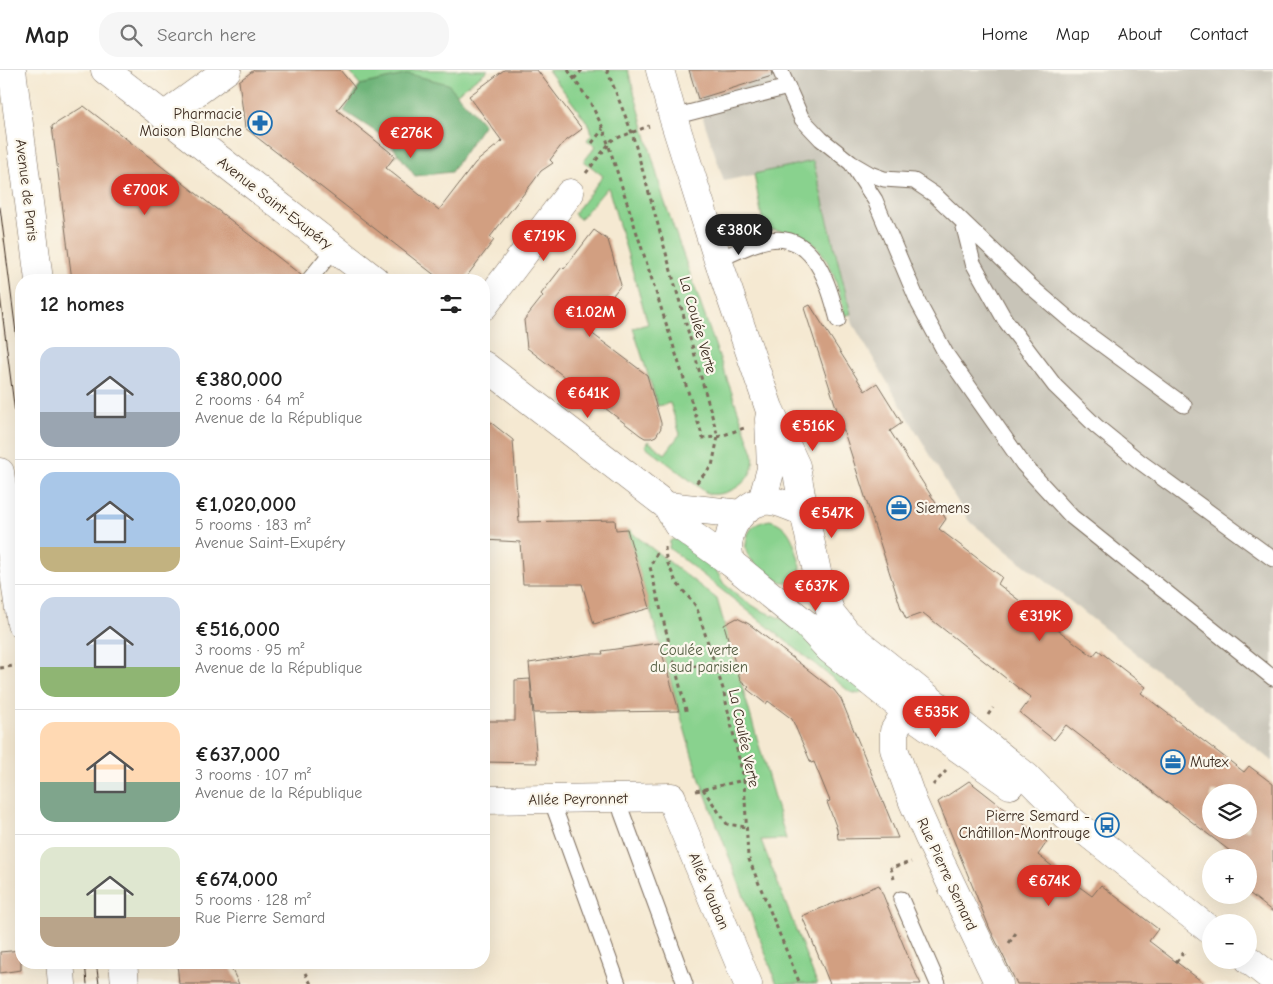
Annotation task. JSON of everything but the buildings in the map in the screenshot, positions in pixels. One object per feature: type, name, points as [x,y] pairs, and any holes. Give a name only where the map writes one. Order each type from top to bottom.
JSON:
[{"type":"street","name":"Avenue de Paris","points":[[12,70],[38,274]]},
{"type":"street","name":"Avenue Saint-Exupéry","points":[[105,70],[368,274]]},
{"type":"street","points":[[164,116],[228,70]]},
{"type":"street","points":[[660,70],[718,260],[769,408],[796,466],[818,576],[831,613],[917,710]]},
{"type":"street","points":[[490,298],[570,193]]},
{"type":"street","points":[[490,370],[667,506],[677,524],[730,562],[806,624],[829,649],[917,710],[1016,788],[1066,816],[1202,924]]},
{"type":"street","points":[[730,562],[729,536],[736,520],[752,508],[771,469],[769,408]]},
{"type":"street","points":[[0,472],[15,581]]},
{"type":"street","points":[[667,506],[752,508],[776,502],[804,512]]},
{"type":"street","points":[[779,602],[799,597],[809,591],[818,576]]},
{"type":"street","name":"Rue Pierre Semard","points":[[917,710],[894,730],[894,749],[929,838],[999,984]]},
{"type":"street","name":"Allée Peyronnet","points":[[490,800],[672,797]]},
{"type":"street","name":"Allée Vauban","points":[[672,797],[675,809],[748,984]]},
{"type":"street","points":[[1257,966],[1273,979]]},
{"type":"street","points":[[61,969],[62,984]]},
{"type":"street","points":[[123,969],[125,984]]},
{"type":"lane","points":[[780,70],[802,119],[821,139],[851,163],[877,177],[914,181],[935,195],[1028,284],[1078,327],[1184,405]]},
{"type":"lane","points":[[673,117],[788,87]]},
{"type":"lane","points":[[851,163],[875,200],[919,304],[946,354],[1023,464],[1072,517],[1177,599],[1273,678]]},
{"type":"lane","points":[[963,223],[973,263],[1005,320],[1055,386],[1096,426],[1139,461],[1273,559]]},
{"type":"lane","points":[[718,260],[770,240],[794,243],[811,254],[819,267],[838,320]]},
{"type":"lane","points":[[314,274],[335,248]]},
{"type":"lane","points":[[618,798],[685,984]]},
{"type":"lane","points":[[551,799],[618,984]]},
{"type":"lane","points":[[901,900],[938,984]]},
{"type":"path","name":"La Coulée Verte","points":[[568,70],[590,102],[603,128],[703,438],[718,437]]},
{"type":"path","points":[[574,79],[582,70]]},
{"type":"path","name":"La Coulée Verte","points":[[607,70],[632,133],[718,437],[712,466],[691,490]]},
{"type":"path","points":[[570,193],[612,140],[673,117]]},
{"type":"path","points":[[592,143],[603,128]]},
{"type":"path","points":[[718,437],[744,428]]},
{"type":"path","name":"La Coulée Verte","points":[[664,544],[666,558],[676,582],[696,606],[723,689],[744,780],[748,857],[800,984]]},
{"type":"path","points":[[657,553],[650,568],[687,714]]},
{"type":"path","points":[[677,670],[714,662]]},
{"type":"path","points":[[0,668],[15,665]]},
{"type":"path","points":[[744,780],[703,789],[727,824],[746,827]]},
{"type":"path","points":[[894,879],[891,868],[912,861]]},
{"type":"path","points":[[1066,877],[1076,865]]},
{"type":"path","points":[[1176,962],[1186,950]]},
{"type":"path","points":[[305,972],[311,984]]},
{"type":"shaded area","points":[[687,70],[1273,70],[1273,762],[969,521],[853,324],[813,162],[724,181]]},
{"type":"green space","points":[[348,70],[488,70],[433,111],[395,157],[407,141]]},
{"type":"green space","points":[[548,70],[628,70],[664,200],[753,453],[751,471],[747,478],[734,489],[725,493],[708,494],[645,446],[648,441],[665,454],[680,434],[670,403],[658,406],[633,328],[648,324],[608,187],[580,219],[574,214],[603,176],[584,161],[596,146],[587,140],[592,134],[590,126]]},
{"type":"green space","points":[[409,74],[448,84],[484,124],[451,172],[415,176],[387,139],[344,111],[360,85]]},
{"type":"green space","points":[[813,161],[851,314],[845,316],[832,271],[827,260],[812,242],[802,236],[788,232],[764,229],[754,174]]},
{"type":"green space","points":[[770,520],[784,527],[792,538],[801,569],[790,582],[783,582],[766,574],[750,559],[747,553],[746,545],[750,530],[758,523]]},
{"type":"green space","name":"Coulée verte du sud parisien","points":[[627,529],[717,599],[786,839],[761,840],[817,984],[777,984],[696,769]]},
{"type":"green space","points":[[681,539],[709,558],[724,584],[744,600],[760,610],[792,623],[864,691],[859,694],[850,692],[669,548],[670,541]]},
{"type":"tram line","points":[[0,207],[15,325]]},
{"type":"tram line","points":[[0,295],[15,413]]},
{"type":"tram line","points":[[86,969],[87,984]]},
{"type":"tram line","points":[[97,969],[99,984]]},
{"type":"place","name":"Pharmacie Maison Blanche","points":[[260,123]]},
{"type":"place","name":"Siemens","points":[[899,508]]},
{"type":"place","name":"Mutex","points":[[1173,762]]},
{"type":"place","name":"Pierre Semard - Châtillon-Montrouge","points":[[1107,825]]}]
